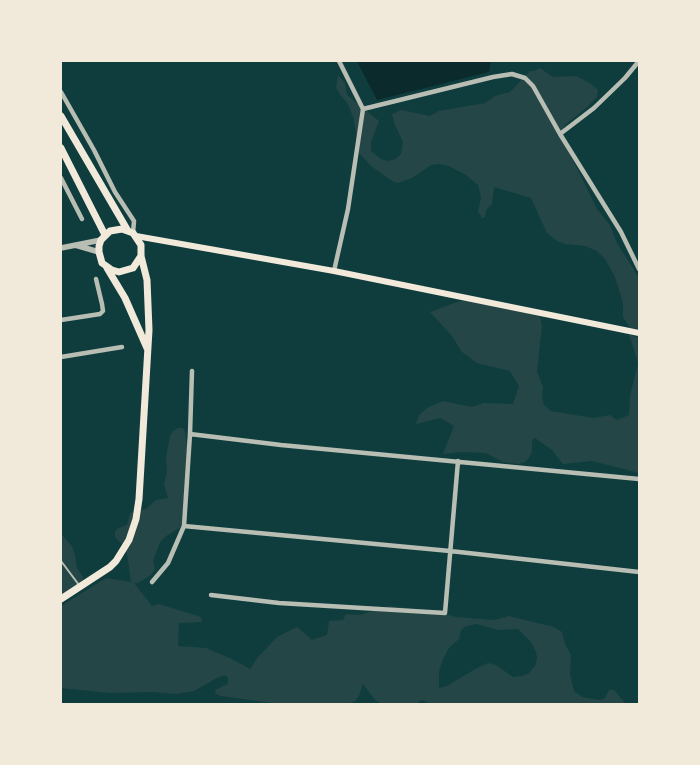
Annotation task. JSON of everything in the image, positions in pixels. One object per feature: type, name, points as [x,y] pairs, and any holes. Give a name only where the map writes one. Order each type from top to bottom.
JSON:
[{"type":"main road","points":[[61,116],[141,246],[141,256],[148,280],[149,295],[148,350],[139,499],[136,519],[129,540],[116,561],[61,599]]},
{"type":"main road","points":[[61,148],[103,237]]},
{"type":"main road","points":[[148,350],[125,298],[102,263],[98,252],[103,237],[116,229],[156,239],[334,271],[639,333]]},
{"type":"main road","points":[[141,246],[156,239]]},
{"type":"main road","points":[[106,267],[112,270],[126,271],[133,268],[141,256]]},
{"type":"street","points":[[334,271],[348,209],[363,109],[339,61]]},
{"type":"street","points":[[560,134],[594,108],[625,78],[639,61]]},
{"type":"street","points":[[363,109],[512,74],[525,78],[533,86],[620,232],[639,269]]},
{"type":"street","points":[[61,92],[115,192],[134,221],[132,233]]},
{"type":"street","points":[[61,178],[82,219]]},
{"type":"street","points":[[61,248],[103,237]]},
{"type":"street","points":[[75,245],[98,252]]},
{"type":"street","points":[[61,320],[100,314],[102,304],[96,279]]},
{"type":"street","points":[[61,357],[122,347]]},
{"type":"street","points":[[152,582],[168,563],[184,526],[192,371]]},
{"type":"street","points":[[190,434],[281,445],[639,480]]},
{"type":"street","points":[[211,595],[279,603],[445,613],[458,461]]},
{"type":"street","points":[[184,526],[450,551],[639,572]]},
{"type":"lane","points":[[61,561],[80,586]]},
{"type":"shaded area","points":[[357,61],[491,61],[489,72],[377,100]]},
{"type":"shaded area","points":[[540,68],[553,77],[576,76],[590,83],[598,90],[597,97],[565,125],[562,131],[563,140],[597,209],[610,225],[617,243],[639,278],[639,329],[630,328],[623,317],[623,303],[615,277],[605,259],[597,251],[585,246],[565,244],[557,241],[547,233],[531,198],[494,187],[492,204],[486,210],[485,217],[482,218],[478,211],[481,198],[478,185],[466,175],[449,166],[431,165],[412,178],[398,183],[392,181],[371,166],[359,153],[354,120],[348,104],[336,88],[338,75],[345,83],[347,95],[379,121],[371,142],[371,151],[381,159],[388,161],[396,159],[401,154],[403,142],[392,114],[401,110],[430,116],[439,111],[485,103],[495,96],[510,92],[530,71]]},
{"type":"shaded area","points":[[476,300],[502,305],[540,317],[542,325],[537,371],[543,387],[542,397],[544,405],[551,411],[593,418],[610,415],[617,420],[629,415],[630,396],[638,363],[629,334],[639,338],[639,473],[592,461],[563,464],[552,450],[535,438],[532,440],[532,452],[529,458],[519,464],[503,462],[486,453],[462,452],[443,454],[454,426],[440,418],[416,424],[419,415],[427,408],[443,401],[472,407],[483,403],[513,404],[519,386],[510,371],[477,363],[462,352],[452,336],[430,312],[460,301]]},
{"type":"shaded area","points":[[183,428],[185,432],[190,482],[186,515],[181,527],[160,542],[153,561],[155,569],[151,575],[138,583],[134,583],[152,606],[159,604],[201,617],[202,622],[179,623],[178,646],[206,648],[250,669],[258,657],[277,637],[297,627],[312,640],[327,635],[329,621],[343,620],[346,614],[359,615],[389,606],[434,611],[456,617],[494,620],[509,616],[554,627],[562,632],[565,644],[571,655],[570,674],[574,691],[582,697],[600,700],[605,698],[609,690],[614,690],[626,704],[431,704],[422,700],[416,704],[382,704],[375,700],[363,684],[359,696],[355,701],[348,704],[279,704],[216,694],[215,690],[228,684],[228,678],[225,675],[194,691],[177,694],[152,692],[110,693],[61,688],[61,606],[106,578],[131,582],[127,554],[124,546],[115,537],[115,532],[117,529],[127,525],[130,513],[146,509],[156,500],[168,498],[164,484],[167,473],[166,458],[170,436],[173,431]],"holes":[[[477,624],[498,630],[518,629],[531,642],[537,659],[535,666],[529,673],[513,677],[496,665],[488,663],[447,686],[439,688],[439,672],[443,659],[449,648],[459,639],[461,630],[466,626]]]},
{"type":"shaded area","points":[[61,534],[72,546],[77,568],[83,577],[82,583],[61,598]]}]
